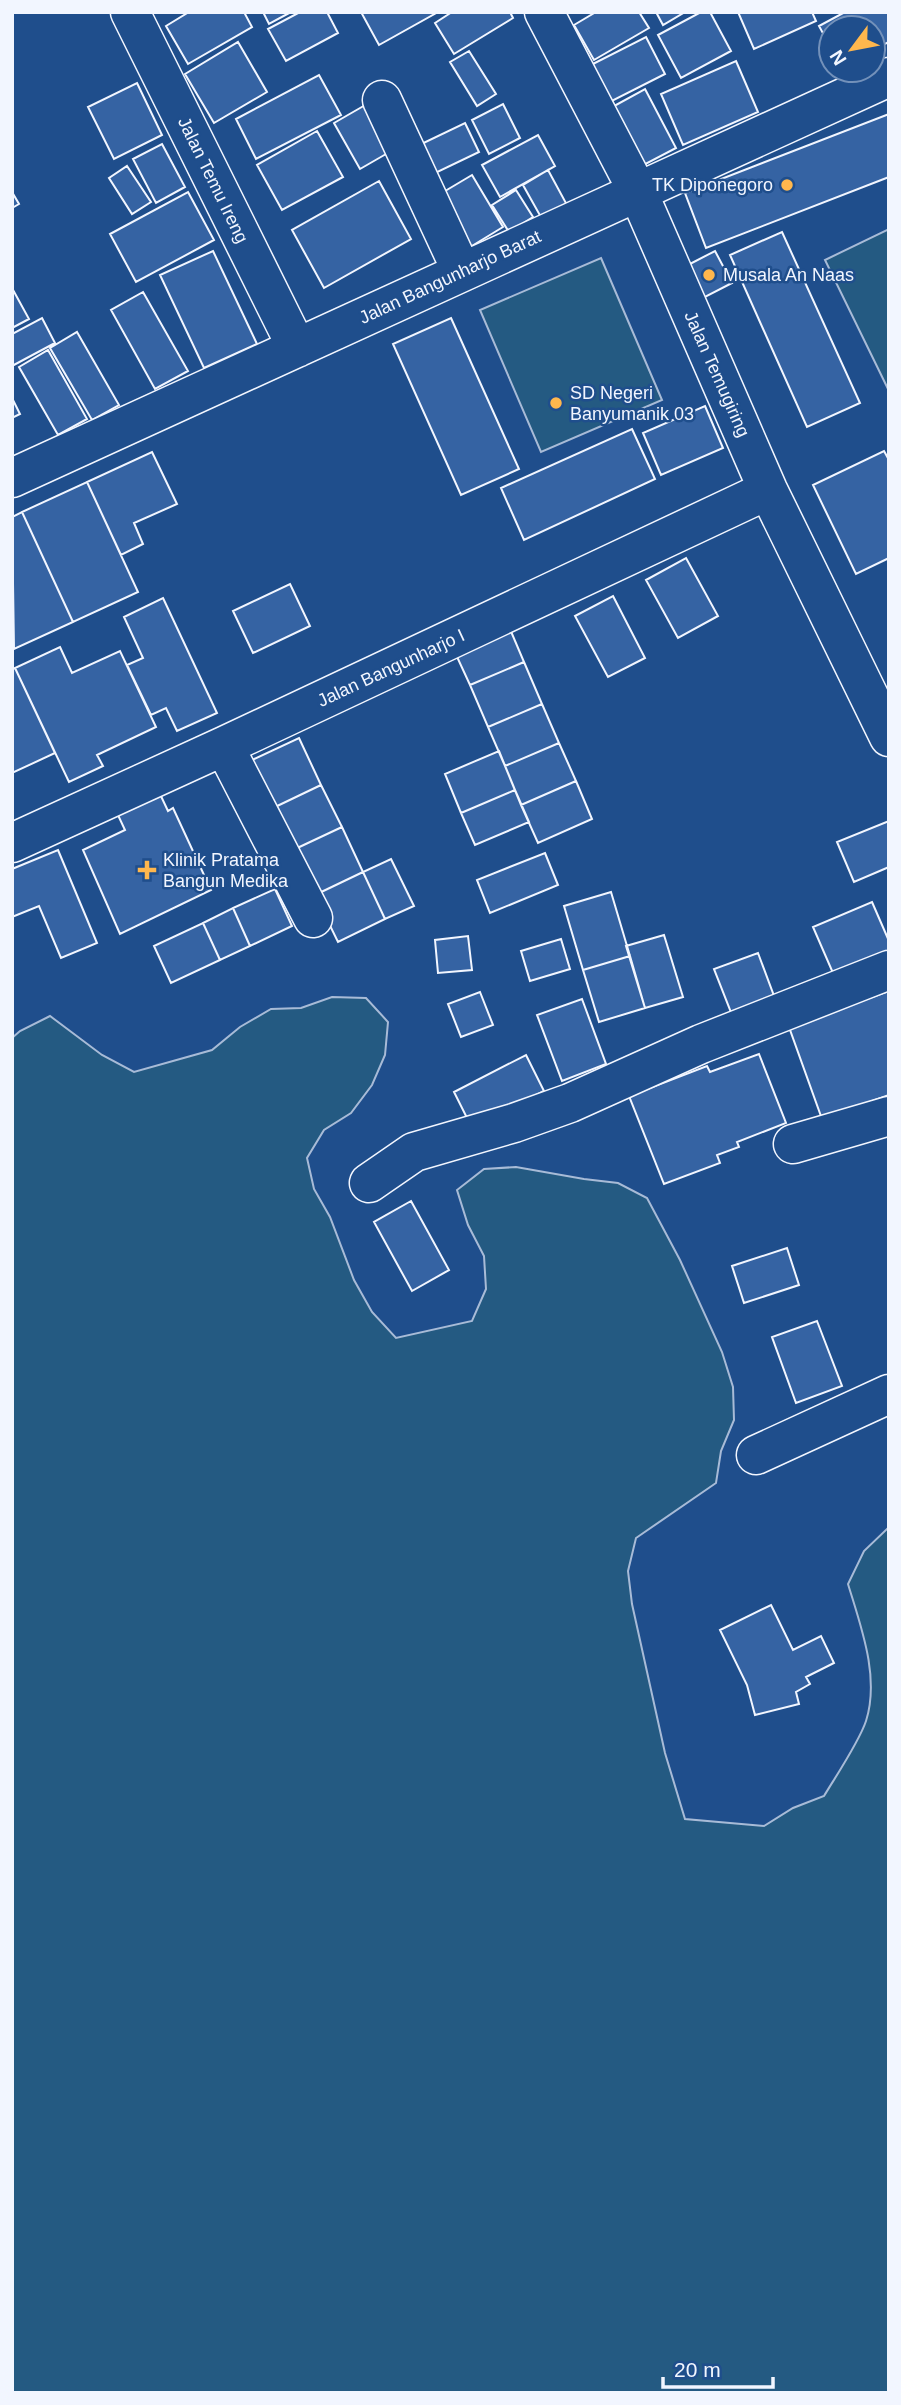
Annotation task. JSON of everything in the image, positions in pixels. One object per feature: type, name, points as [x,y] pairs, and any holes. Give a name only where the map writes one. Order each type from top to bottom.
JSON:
[{"type":"street","name":"Jalan Temu Ireng","points":[[130,12],[297,348]]},
{"type":"street","name":"Jalan Temugiring","points":[[544,12],[637,190],[768,490],[889,737]]},
{"type":"street","name":"Jalan Bangunharjo Barat","points":[[12,478],[889,77]]},
{"type":"street","points":[[382,100],[462,272]]},
{"type":"street","name":"Jalan Bangunharjo I","points":[[12,843],[768,490]]},
{"type":"street","points":[[224,746],[313,918]]},
{"type":"street","points":[[369,1183],[414,1152],[514,1123],[570,1103],[701,1044],[889,970]]},
{"type":"street","points":[[793,1144],[889,1116]]},
{"type":"street","points":[[756,1455],[889,1394]]},
{"type":"shaded area","points":[[889,229],[889,391],[825,260]]},
{"type":"shaded area","points":[[601,258],[662,400],[541,452],[480,310]]},
{"type":"shaded area","points":[[332,997],[366,998],[388,1022],[385,1055],[372,1085],[351,1113],[324,1130],[307,1158],[314,1189],[330,1217],[354,1280],[372,1312],[396,1338],[472,1321],[486,1289],[484,1256],[468,1225],[457,1190],[484,1169],[516,1167],[618,1183],[647,1198],[680,1260],[722,1352],[733,1387],[734,1420],[721,1451],[716,1483],[636,1538],[628,1571],[632,1604],[665,1753],[685,1819],[764,1826],[793,1808],[824,1796],[858,1739],[870,1704],[867,1652],[848,1584],[864,1551],[889,1527],[889,2393],[12,2393],[12,1038],[50,1016],[102,1055],[134,1072],[212,1050],[240,1027],[271,1009],[301,1008]]},
{"type":"building","points":[[189,12],[244,12],[252,27],[188,64],[166,26]]},
{"type":"building","points":[[263,12],[291,12],[269,24]]},
{"type":"building","points":[[300,12],[327,12],[338,33],[286,61],[268,29]]},
{"type":"building","points":[[361,12],[438,12],[379,45]]},
{"type":"building","points":[[452,12],[510,12],[513,18],[454,54],[435,23]]},
{"type":"building","points":[[596,12],[639,12],[649,28],[594,60],[574,25]]},
{"type":"building","points":[[656,12],[685,12],[663,25]]},
{"type":"building","points":[[701,12],[710,12],[731,51],[681,78],[658,35]]},
{"type":"building","points":[[738,12],[812,12],[816,21],[754,49]]},
{"type":"building","points":[[889,12],[889,42],[887,43],[887,14],[841,14]]},
{"type":"building","points":[[646,37],[665,74],[600,107],[581,70]]},
{"type":"building","points":[[238,42],[267,92],[214,123],[185,74]]},
{"type":"building","points":[[469,51],[496,94],[477,106],[450,62]]},
{"type":"building","points":[[736,61],[758,112],[683,145],[661,94]]},
{"type":"building","points":[[319,75],[341,115],[256,159],[236,119]]},
{"type":"building","points":[[137,83],[162,135],[114,159],[88,107]]},
{"type":"building","points":[[645,89],[676,148],[636,169],[605,111]]},
{"type":"building","points":[[367,104],[393,150],[360,169],[334,123]]},
{"type":"building","points":[[503,104],[520,138],[489,154],[472,120]]},
{"type":"building","name":"TK Diponegoro","points":[[889,114],[889,177],[706,248],[685,193]]},
{"type":"building","points":[[465,123],[479,152],[427,177],[413,148]]},
{"type":"building","points":[[317,131],[343,177],[282,210],[257,165]]},
{"type":"building","points":[[538,135],[555,166],[500,197],[482,165]]},
{"type":"building","points":[[162,144],[185,187],[156,203],[133,159]]},
{"type":"building","points":[[127,166],[151,202],[132,214],[109,178]]},
{"type":"building","points":[[548,170],[567,205],[542,219],[523,185]]},
{"type":"building","points":[[472,175],[503,227],[462,252],[430,200]]},
{"type":"building","points":[[379,181],[411,239],[324,288],[292,230]]},
{"type":"building","points":[[516,190],[533,217],[509,232],[492,205]]},
{"type":"building","points":[[12,192],[19,204],[12,208]]},
{"type":"building","points":[[188,192],[214,240],[136,282],[110,234]]},
{"type":"building","points":[[782,232],[860,403],[807,427],[730,255]]},
{"type":"building","points":[[213,251],[257,344],[204,368],[160,275]]},
{"type":"building","name":"Musala An Naas","points":[[715,251],[732,283],[703,298],[686,266]]},
{"type":"building","points":[[12,288],[29,319],[12,328]]},
{"type":"building","points":[[143,292],[188,371],[155,389],[111,310]]},
{"type":"building","points":[[42,318],[55,343],[12,366],[12,334]]},
{"type":"building","points":[[451,318],[519,469],[461,495],[393,344]]},
{"type":"building","points":[[77,332],[119,405],[92,420],[50,348]]},
{"type":"building","points":[[48,350],[87,419],[58,435],[19,367]]},
{"type":"building","points":[[12,398],[20,414],[12,418]]},
{"type":"building","points":[[705,406],[723,448],[661,475],[643,433]]},
{"type":"building","points":[[632,429],[655,479],[524,540],[501,488]]},
{"type":"building","points":[[884,451],[889,460],[889,558],[856,574],[813,485]]},
{"type":"building","points":[[152,452],[177,504],[134,523],[143,544],[121,555],[87,482]]},
{"type":"building","points":[[87,482],[138,592],[73,622],[22,512]]},
{"type":"building","points":[[22,512],[73,622],[14,649],[12,517]]},
{"type":"building","points":[[686,558],[718,616],[678,638],[646,580]]},
{"type":"building","points":[[290,584],[310,626],[253,653],[233,611]]},
{"type":"building","points":[[613,596],[645,658],[608,677],[575,616]]},
{"type":"building","points":[[163,598],[217,713],[177,731],[166,708],[151,715],[127,665],[143,658],[124,617]]},
{"type":"building","points":[[507,622],[524,662],[470,685],[452,646]]},
{"type":"building","points":[[60,647],[72,673],[120,651],[156,727],[97,755],[103,766],[69,782],[15,668]]},
{"type":"building","points":[[524,662],[542,704],[488,727],[470,685]]},
{"type":"building","points":[[15,668],[55,753],[12,773],[12,669]]},
{"type":"building","points":[[542,704],[559,743],[505,766],[488,727]]},
{"type":"building","points":[[299,738],[321,785],[273,808],[250,761]]},
{"type":"building","points":[[559,743],[576,781],[521,805],[505,766]]},
{"type":"building","points":[[499,751],[515,790],[461,813],[445,774]]},
{"type":"building","points":[[576,781],[592,819],[538,843],[521,805]]},
{"type":"building","points":[[321,785],[342,827],[293,850],[273,808]]},
{"type":"building","points":[[515,790],[529,822],[475,845],[461,813]]},
{"type":"building","name":"Klinik Pratama Bangun Medika","points":[[160,794],[168,811],[173,808],[211,890],[120,934],[83,850],[125,830],[117,813]]},
{"type":"building","points":[[889,821],[889,867],[854,882],[837,842]]},
{"type":"building","points":[[342,827],[363,872],[315,895],[293,850]]},
{"type":"building","points":[[58,850],[97,943],[61,958],[39,906],[12,917],[12,869]]},
{"type":"building","points":[[545,853],[558,885],[490,913],[477,880]]},
{"type":"building","points":[[391,859],[414,906],[385,919],[363,872]]},
{"type":"building","points":[[363,872],[385,919],[338,942],[315,895]]},
{"type":"building","points":[[275,889],[292,926],[250,946],[233,908]]},
{"type":"building","points":[[611,892],[630,956],[583,970],[564,906]]},
{"type":"building","points":[[872,902],[889,941],[889,958],[836,980],[813,927]]},
{"type":"building","points":[[233,908],[250,946],[220,960],[203,923]]},
{"type":"building","points":[[203,923],[220,960],[171,983],[154,946]]},
{"type":"building","points":[[664,935],[683,997],[645,1008],[626,946]]},
{"type":"building","points":[[468,936],[472,970],[438,973],[435,940]]},
{"type":"building","points":[[561,939],[570,969],[530,981],[521,951]]},
{"type":"building","points":[[758,953],[777,1004],[734,1020],[714,969]]},
{"type":"building","points":[[630,956],[645,1008],[599,1022],[583,970]]},
{"type":"building","points":[[889,991],[889,1095],[822,1119],[789,1027]]},
{"type":"building","points":[[480,992],[493,1025],[461,1037],[448,1004]]},
{"type":"building","points":[[582,999],[606,1064],[562,1081],[537,1015]]},
{"type":"building","points":[[759,1054],[786,1123],[737,1142],[739,1147],[717,1155],[720,1163],[664,1184],[629,1096],[707,1066],[710,1072]]},
{"type":"building","points":[[526,1055],[544,1091],[472,1128],[454,1092]]},
{"type":"building","points":[[411,1201],[449,1270],[412,1291],[374,1222]]},
{"type":"building","points":[[787,1248],[799,1285],[744,1303],[732,1266]]},
{"type":"building","points":[[817,1321],[842,1386],[796,1403],[772,1337]]},
{"type":"building","points":[[771,1605],[793,1650],[821,1636],[834,1663],[806,1677],[810,1684],[796,1692],[799,1704],[755,1715],[747,1685],[720,1630]]},
{"type":"place","name":"TK Diponegoro","points":[[787,185]]},
{"type":"place","name":"Musala An Naas","points":[[709,275]]},
{"type":"place","name":"SD Negeri Banyumanik 03","points":[[556,403]]},
{"type":"place","name":"Klinik Pratama Bangun Medika","points":[[147,870]]}]
